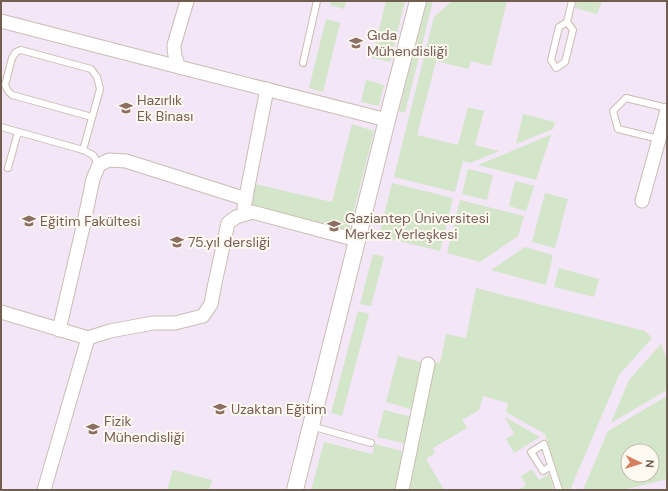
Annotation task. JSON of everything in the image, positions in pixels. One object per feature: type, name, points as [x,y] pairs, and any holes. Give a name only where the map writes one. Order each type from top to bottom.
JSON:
[{"type":"street","points":[[187,1],[174,45],[174,53],[175,60],[180,67],[189,69]]},
{"type":"street","points":[[295,490],[418,1]]},
{"type":"street","points":[[1,21],[387,120]]},
{"type":"street","points":[[243,215],[268,89]]},
{"type":"street","points":[[642,201],[667,109]]},
{"type":"street","points":[[59,330],[93,179],[99,165],[109,160],[126,161],[246,199]]},
{"type":"street","points":[[1,312],[88,338],[110,331],[153,323],[175,323],[203,316],[211,304],[228,223],[236,217],[252,212],[357,240]]},
{"type":"street","points":[[44,490],[88,338]]},
{"type":"street","points":[[402,490],[428,364]]},
{"type":"lane","points":[[303,63],[317,1]]},
{"type":"lane","points":[[567,22],[573,30],[564,62],[556,68],[551,60],[559,27],[567,22],[572,1]]},
{"type":"lane","points":[[83,150],[100,89],[97,77],[90,69],[21,50],[16,52],[12,58],[5,85],[8,91],[12,94],[92,117]]},
{"type":"lane","points":[[659,139],[618,129],[614,111],[626,98],[667,109]]},
{"type":"lane","points":[[1,127],[83,150],[93,155],[99,165]]},
{"type":"lane","points":[[8,168],[18,132]]},
{"type":"lane","points":[[311,426],[371,443]]},
{"type":"lane","points":[[551,466],[559,490]]},
{"type":"shaded area","name":"Gaziantep Üniversitesi Merkez Yerleşkesi","points":[[1,1],[667,1],[667,490],[1,490]]},
{"type":"green space","points":[[331,1],[346,1],[344,9],[330,5]]},
{"type":"green space","points":[[386,1],[405,1],[390,62],[372,58]]},
{"type":"green space","points":[[427,1],[433,1],[405,113],[399,111]]},
{"type":"green space","points":[[452,1],[507,1],[491,66],[471,61],[468,69],[436,61],[417,135],[458,145],[468,107],[484,111],[475,145],[499,151],[470,163],[463,161],[455,192],[394,177],[434,17]]},
{"type":"green space","points":[[577,1],[602,1],[597,14],[575,8]]},
{"type":"green space","points":[[326,19],[340,23],[323,92],[309,88]]},
{"type":"green space","points":[[366,80],[384,85],[379,106],[361,102]]},
{"type":"green space","points":[[523,114],[555,122],[553,129],[516,144]]},
{"type":"green space","points":[[352,124],[374,131],[349,230],[249,206],[255,184],[332,202]]},
{"type":"green space","points":[[550,135],[536,180],[478,165]]},
{"type":"green space","points":[[468,169],[493,175],[487,200],[462,194]]},
{"type":"green space","points":[[515,181],[534,186],[526,211],[509,206]]},
{"type":"green space","points":[[392,183],[453,198],[440,251],[379,236]]},
{"type":"green space","points":[[545,193],[568,199],[555,248],[532,242]]},
{"type":"green space","points":[[460,200],[524,216],[518,236],[480,262],[447,253]]},
{"type":"green space","points":[[525,247],[553,255],[546,285],[491,270]]},
{"type":"green space","points":[[373,254],[384,257],[371,306],[360,304]]},
{"type":"green space","points":[[559,268],[599,279],[594,297],[554,287]]},
{"type":"green space","points":[[476,288],[645,331],[652,338],[619,375],[570,490],[563,490],[545,434],[506,412],[508,403],[483,396],[479,410],[462,420],[467,428],[433,448],[435,453],[426,459],[444,490],[407,490],[433,362],[440,363],[446,334],[466,338]]},
{"type":"green space","points":[[358,311],[369,314],[342,416],[331,413]]},
{"type":"green space","points":[[661,344],[667,360],[667,390],[611,423],[629,380]]},
{"type":"green space","points":[[398,356],[424,363],[414,410],[386,402]]},
{"type":"green space","points":[[667,396],[667,479],[660,481],[660,443],[620,443],[620,483],[651,483],[623,490],[583,490],[608,431]]},
{"type":"green space","points":[[384,410],[412,417],[406,444],[377,437]]},
{"type":"green space","points":[[505,417],[540,437],[514,453],[506,439],[514,434]]},
{"type":"green space","points":[[324,442],[372,454],[375,444],[405,452],[397,490],[311,490]]},
{"type":"green space","points":[[532,469],[539,480],[549,474],[554,490],[518,490],[526,485],[521,476]]},
{"type":"green space","points":[[173,470],[212,480],[209,490],[167,490]]},
{"type":"place","name":"Gıda Mühendisliği","points":[[356,43]]},
{"type":"place","name":"Hazırlık Ek Binası","points":[[126,108]]},
{"type":"place","name":"Eğitim Fakültesi","points":[[29,221]]},
{"type":"place","name":"Gaziantep Üniversitesi Merkez Yerleşkesi","points":[[334,226]]},
{"type":"place","name":"75.yıl dersliği","points":[[177,242]]},
{"type":"place","name":"Uzaktan Eğitim","points":[[220,409]]},
{"type":"place","name":"Fizik Mühendisliği","points":[[93,429]]}]
